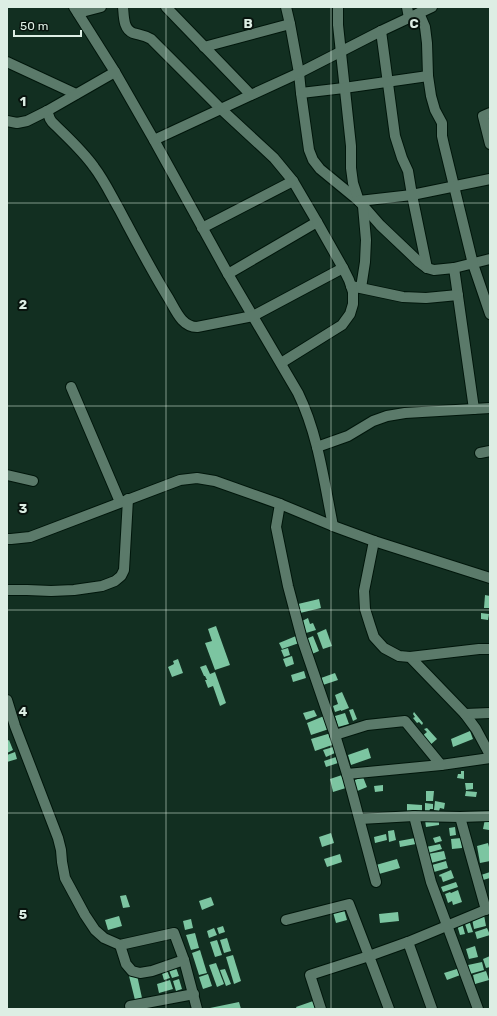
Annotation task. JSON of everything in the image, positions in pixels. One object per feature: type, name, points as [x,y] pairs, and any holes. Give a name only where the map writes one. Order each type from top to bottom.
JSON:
[{"type":"street","points":[[100,7],[76,10],[154,140],[228,274],[298,393],[306,410],[316,447],[333,526]]},
{"type":"street","points":[[123,7],[128,30],[145,35],[151,39],[221,109],[274,158],[293,181],[343,268],[356,287],[403,297],[426,298],[458,295]]},
{"type":"street","points":[[166,7],[251,95]]},
{"type":"street","points":[[286,7],[300,73],[301,93],[309,150],[312,160],[320,169],[361,204],[380,225],[426,268],[434,270],[454,268],[490,259]]},
{"type":"street","points":[[281,363],[342,325],[350,314],[353,304],[353,292],[365,262],[366,240],[361,204],[353,183],[352,175],[351,146],[340,52],[338,7]]},
{"type":"street","points":[[407,7],[409,18]]},
{"type":"street","points":[[154,140],[300,73],[381,31],[432,7]]},
{"type":"street","points":[[419,13],[425,27],[428,76],[432,102],[442,123],[442,136],[473,264],[490,314]]},
{"type":"street","points":[[204,47],[290,24]]},
{"type":"street","points":[[381,31],[395,136],[408,171],[426,268]]},
{"type":"street","points":[[7,62],[76,94]]},
{"type":"street","points":[[7,121],[17,123],[27,121],[114,72]]},
{"type":"street","points":[[301,93],[428,76]]},
{"type":"street","points":[[47,111],[52,122],[84,154],[95,168],[163,290],[182,321],[188,326],[197,327],[253,316],[343,268]]},
{"type":"street","points":[[490,113],[483,116],[490,144]]},
{"type":"street","points":[[361,204],[490,179]]},
{"type":"street","points":[[202,228],[293,181]]},
{"type":"street","points":[[228,274],[317,222]]},
{"type":"street","points":[[454,268],[474,409]]},
{"type":"street","points":[[7,590],[51,591],[74,590],[102,586],[115,581],[121,576],[124,570],[124,500],[71,387]]},
{"type":"street","points":[[316,447],[348,436],[373,421],[387,416],[405,413],[490,408]]},
{"type":"street","points":[[7,476],[33,481]]},
{"type":"street","points":[[7,539],[11,540],[30,537],[180,480],[197,478],[215,481],[280,504],[374,541],[490,578]]},
{"type":"street","points":[[280,504],[276,527],[288,586],[302,639],[347,774],[376,882]]},
{"type":"street","points":[[374,541],[364,591],[366,609],[374,638],[384,648],[399,656],[410,657],[490,649]]},
{"type":"street","points":[[347,774],[441,765],[490,756],[476,728],[465,714],[410,657]]},
{"type":"street","points":[[7,700],[58,838],[66,878],[95,930],[104,938],[120,945],[174,933],[184,960],[198,1009]]},
{"type":"street","points":[[465,714],[490,713]]},
{"type":"street","points":[[335,735],[367,725],[405,722],[441,765]]},
{"type":"street","points":[[360,819],[414,816],[490,816]]},
{"type":"street","points":[[414,816],[431,882],[478,1009]]},
{"type":"street","points":[[321,1009],[310,976],[408,942],[488,909],[460,817]]},
{"type":"street","points":[[286,920],[349,904],[389,1009]]},
{"type":"street","points":[[408,942],[432,1009]]},
{"type":"street","points":[[120,945],[126,964],[132,971],[140,973],[152,971],[184,960]]},
{"type":"street","points":[[130,1006],[194,994]]},
{"type":"building","points":[[485,595],[490,596],[490,608],[484,608]]},
{"type":"building","points":[[319,599],[321,608],[300,613],[298,604]]},
{"type":"building","points":[[481,613],[489,614],[488,620],[481,619]]},
{"type":"building","points":[[308,618],[310,624],[313,623],[316,630],[306,633],[302,621]]},
{"type":"building","points":[[216,626],[230,665],[215,670],[205,643],[212,641],[208,629]]},
{"type":"building","points":[[326,629],[332,646],[323,649],[317,633]]},
{"type":"building","points":[[296,636],[299,643],[282,649],[279,643]]},
{"type":"building","points":[[313,636],[319,651],[312,654],[306,639]]},
{"type":"building","points":[[288,648],[290,655],[284,657],[281,650]]},
{"type":"building","points":[[292,656],[294,664],[286,667],[283,659]]},
{"type":"building","points":[[178,659],[183,673],[172,677],[168,667],[174,664],[173,661]]},
{"type":"building","points":[[206,665],[210,674],[215,672],[226,703],[220,706],[213,686],[208,688],[205,680],[207,680],[200,667]]},
{"type":"building","points":[[304,671],[306,678],[293,682],[291,675]]},
{"type":"building","points":[[335,673],[338,680],[323,685],[321,678]]},
{"type":"building","points":[[342,692],[349,708],[335,712],[333,706],[338,704],[335,695]]},
{"type":"building","points":[[353,709],[357,719],[353,721],[349,710]]},
{"type":"building","points":[[314,710],[317,716],[306,720],[303,713]]},
{"type":"building","points":[[414,712],[423,723],[422,725],[419,722],[417,723],[413,718],[415,717],[413,714]]},
{"type":"building","points":[[345,713],[349,724],[338,727],[335,716]]},
{"type":"building","points":[[324,716],[329,729],[311,735],[307,723]]},
{"type":"building","points":[[427,728],[437,739],[429,746],[421,737],[427,732],[424,729]]},
{"type":"building","points":[[470,731],[473,739],[453,747],[451,739]]},
{"type":"building","points":[[331,733],[335,744],[315,751],[311,739]]},
{"type":"building","points":[[9,740],[13,750],[7,753],[7,741]]},
{"type":"building","points":[[333,747],[335,753],[326,757],[323,750]]},
{"type":"building","points":[[368,748],[371,758],[351,765],[348,755]]},
{"type":"building","points":[[15,752],[17,759],[7,762],[7,755]]},
{"type":"building","points":[[336,757],[338,763],[326,767],[324,761]]},
{"type":"building","points":[[461,771],[464,771],[464,779],[457,778],[458,774],[461,774]]},
{"type":"building","points":[[345,774],[349,787],[333,792],[330,779]]},
{"type":"building","points":[[363,777],[367,787],[355,792],[354,788],[356,787],[355,784],[353,785],[352,781]]},
{"type":"building","points":[[465,783],[473,783],[473,789],[466,790]]},
{"type":"building","points":[[383,785],[383,791],[375,792],[374,786]]},
{"type":"building","points":[[426,791],[434,791],[433,801],[426,801]]},
{"type":"building","points":[[466,791],[477,792],[476,797],[465,796]]},
{"type":"building","points":[[435,801],[445,803],[444,809],[440,808],[439,811],[434,810]]},
{"type":"building","points":[[425,803],[433,804],[433,809],[430,809],[429,812],[425,812]]},
{"type":"building","points":[[407,804],[422,805],[422,812],[407,811]]},
{"type":"building","points":[[439,818],[439,825],[426,827],[425,820]]},
{"type":"building","points":[[485,819],[490,820],[489,830],[483,829]]},
{"type":"building","points":[[455,827],[456,835],[450,836],[449,828]]},
{"type":"building","points":[[394,830],[396,840],[389,842],[388,831]]},
{"type":"building","points":[[331,833],[334,843],[322,847],[319,837]]},
{"type":"building","points":[[386,834],[387,840],[375,843],[374,837]]},
{"type":"building","points":[[440,836],[442,841],[435,843],[433,838]]},
{"type":"building","points":[[415,838],[416,844],[400,847],[399,841]]},
{"type":"building","points":[[461,838],[462,848],[452,849],[451,839]]},
{"type":"building","points":[[488,843],[490,861],[480,863],[477,846]]},
{"type":"building","points":[[440,844],[442,849],[428,853],[426,847]]},
{"type":"building","points":[[444,851],[446,859],[431,863],[428,854]]},
{"type":"building","points":[[340,854],[342,862],[327,867],[324,859]]},
{"type":"building","points":[[397,859],[400,868],[379,874],[376,865]]},
{"type":"building","points":[[446,861],[448,868],[434,872],[432,865]]},
{"type":"building","points":[[451,870],[454,878],[443,882],[441,876],[440,877],[439,875]]},
{"type":"building","points":[[490,872],[490,878],[483,880],[481,875]]},
{"type":"building","points":[[456,882],[458,887],[443,892],[441,887]]},
{"type":"building","points":[[458,890],[462,902],[453,905],[452,901],[448,903],[445,894]]},
{"type":"building","points":[[126,895],[130,907],[123,908],[120,896]]},
{"type":"building","points":[[211,897],[214,905],[202,910],[199,901]]},
{"type":"building","points":[[342,902],[347,920],[336,923],[331,905]]},
{"type":"building","points":[[398,912],[399,921],[380,923],[379,914]]},
{"type":"building","points":[[484,915],[486,926],[474,929],[472,919]]},
{"type":"building","points":[[119,916],[122,926],[108,930],[105,920]]},
{"type":"building","points":[[191,919],[193,928],[185,930],[183,921]]},
{"type":"building","points":[[469,920],[473,932],[468,933],[464,921]]},
{"type":"building","points":[[462,923],[465,934],[460,935],[457,925]]},
{"type":"building","points":[[223,926],[225,932],[219,934],[217,928]]},
{"type":"building","points":[[214,928],[217,935],[209,938],[207,931]]},
{"type":"building","points":[[487,928],[490,935],[477,939],[475,932]]},
{"type":"building","points":[[195,933],[199,948],[191,950],[186,935]]},
{"type":"building","points":[[227,938],[231,951],[224,953],[220,940]]},
{"type":"building","points":[[217,940],[222,955],[215,957],[210,942]]},
{"type":"building","points":[[475,946],[478,957],[469,959],[466,949]]},
{"type":"building","points":[[200,950],[207,973],[199,975],[192,953]]},
{"type":"building","points":[[233,955],[241,981],[234,984],[226,957]]},
{"type":"building","points":[[490,956],[490,967],[486,968],[483,959]]},
{"type":"building","points":[[482,962],[484,970],[470,974],[468,965]]},
{"type":"building","points":[[216,963],[224,984],[217,987],[209,965]]},
{"type":"building","points":[[175,965],[179,976],[172,978],[168,968]]},
{"type":"building","points":[[166,968],[170,978],[164,980],[161,970]]},
{"type":"building","points":[[460,968],[463,974],[447,980],[444,973]]},
{"type":"building","points":[[225,969],[231,984],[226,986],[220,970]]},
{"type":"building","points":[[486,971],[489,980],[475,984],[473,975]]},
{"type":"building","points":[[208,974],[212,986],[203,989],[199,977]]},
{"type":"building","points":[[137,975],[142,998],[135,1000],[129,976]]},
{"type":"building","points":[[179,979],[182,989],[176,991],[173,981]]},
{"type":"building","points":[[170,980],[173,989],[159,993],[157,984]]},
{"type":"building","points":[[316,1000],[319,1009],[297,1009],[296,1007]]},
{"type":"building","points":[[239,1002],[241,1009],[210,1008]]}]
